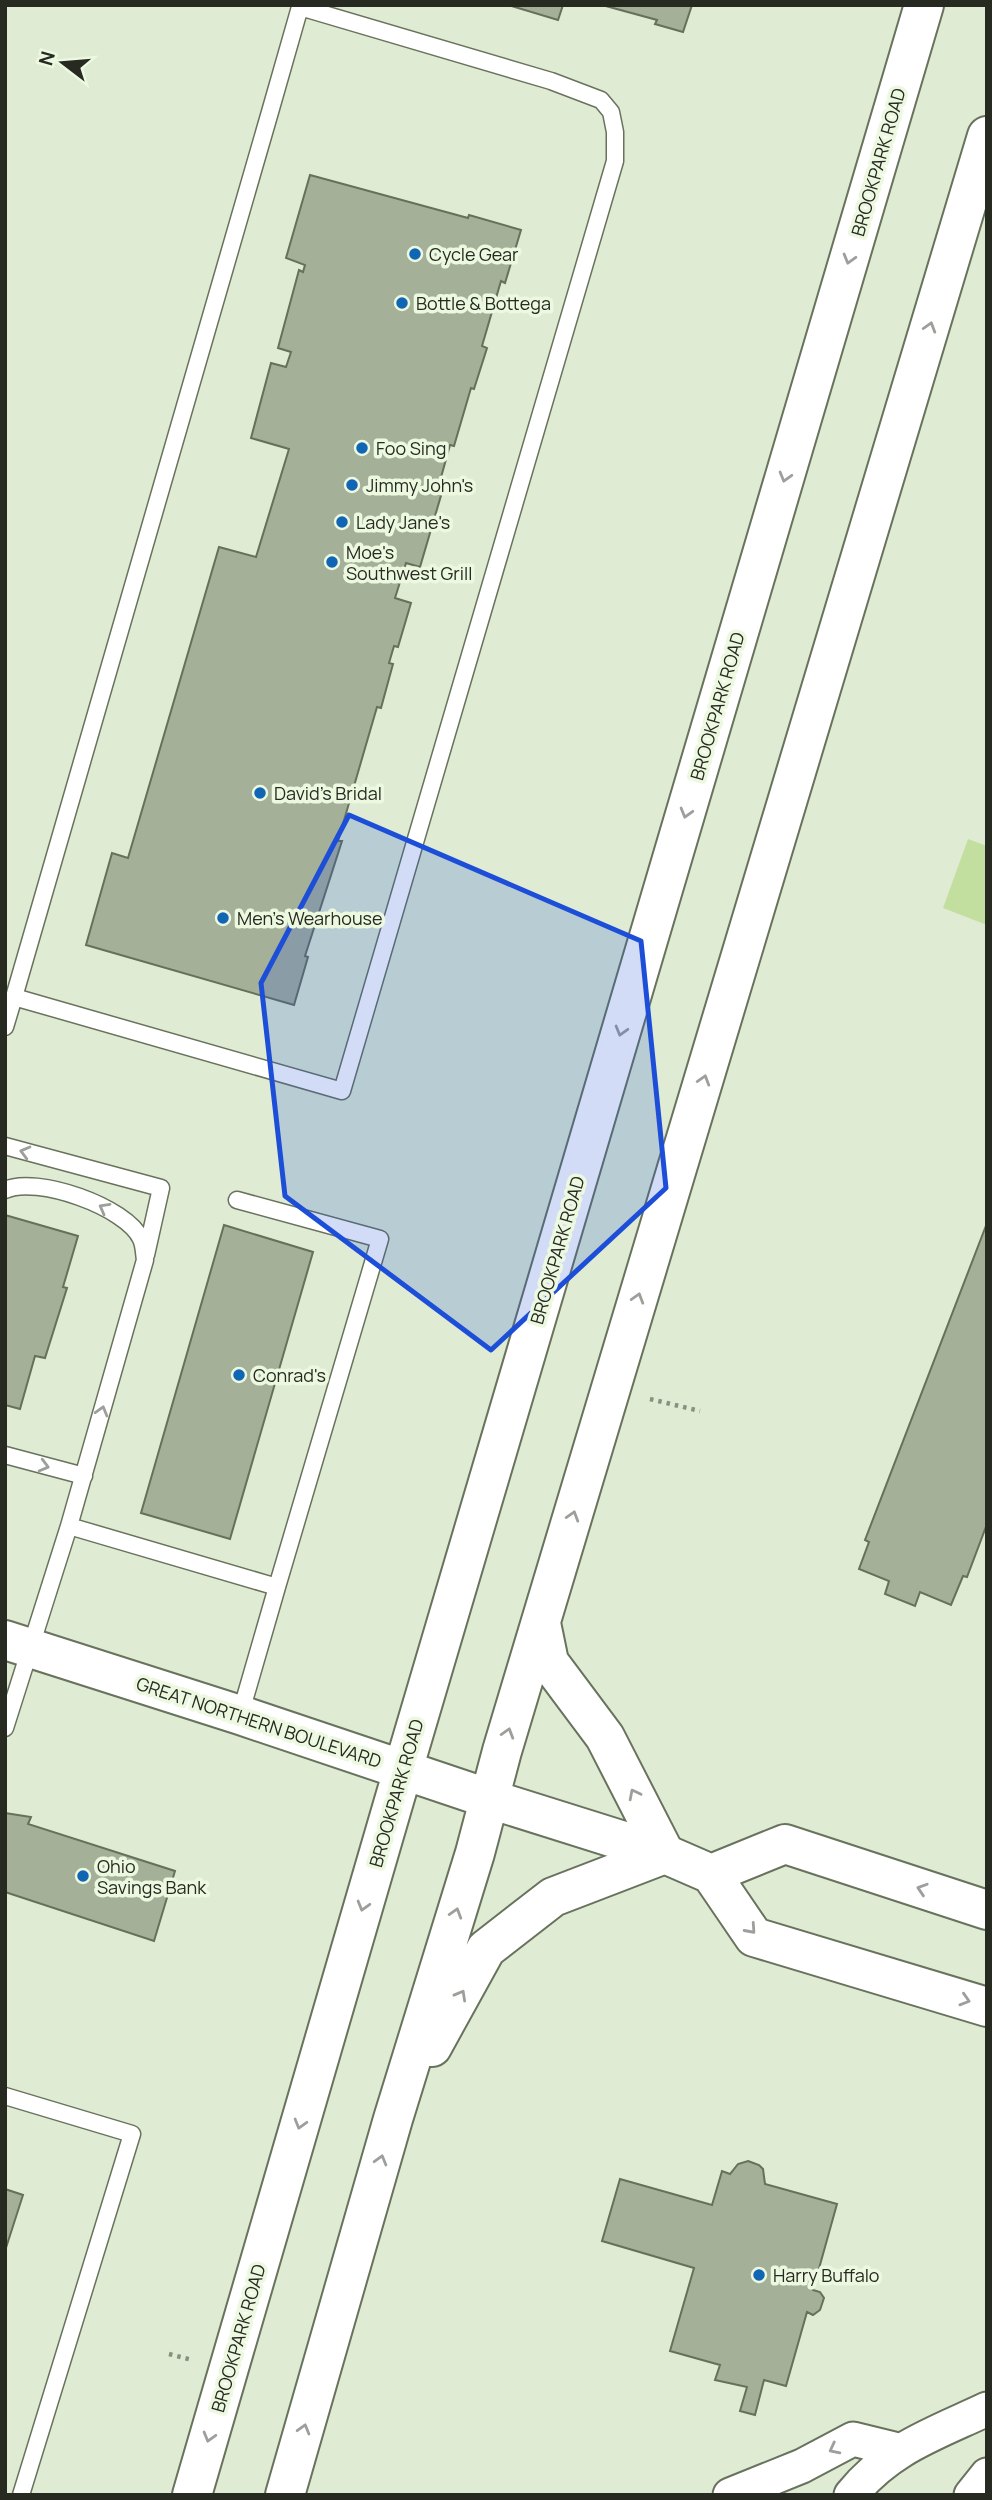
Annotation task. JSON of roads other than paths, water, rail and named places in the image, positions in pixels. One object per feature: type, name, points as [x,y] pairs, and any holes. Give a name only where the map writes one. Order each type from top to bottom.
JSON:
[{"type":"main road","name":"BROOKPARK ROAD","points":[[192,2495],[924,5]]},
{"type":"main road","points":[[285,2495],[393,2119],[987,136]]},
{"type":"main road","points":[[393,2119],[486,1949],[553,1896],[665,1854],[605,1737],[549,1662],[541,1623]]},
{"type":"main road","name":"GREAT NORTHERN BOULEVARD","points":[[18,1644],[665,1854],[711,1874]]},
{"type":"main road","points":[[987,1910],[785,1844],[711,1874],[754,1937],[987,2007]]},
{"type":"street","points":[[850,2495],[875,2468],[898,2450],[987,2409]]},
{"type":"street","points":[[730,2495],[802,2466],[853,2439],[898,2450]]},
{"type":"street","points":[[971,2495],[987,2475]]},
{"type":"lane","points":[[5,1027],[13,997],[301,6],[551,81],[601,100],[611,112],[615,132],[615,161],[342,1091],[13,997]]},
{"type":"lane","points":[[5,1146],[161,1188],[145,1261],[69,1526],[18,1644],[5,1728]]},
{"type":"lane","points":[[5,1190],[32,1185],[101,1204],[127,1221],[141,1239],[145,1261]]},
{"type":"lane","points":[[237,1200],[380,1239],[240,1715]]},
{"type":"lane","points":[[5,1455],[84,1476]]},
{"type":"lane","points":[[69,1526],[277,1587]]},
{"type":"lane","points":[[5,2096],[132,2134],[21,2495]]},
{"type":"place","name":"Cycle Gear","points":[[415,254]]},
{"type":"place","name":"Bottle & Bottega","points":[[402,303]]},
{"type":"place","name":"Foo Sing","points":[[362,448]]},
{"type":"place","name":"Jimmy John's","points":[[352,485]]},
{"type":"place","name":"Lady Jane's","points":[[342,522]]},
{"type":"place","name":"Moe's Southwest Grill","points":[[332,562]]},
{"type":"place","name":"David's Bridal","points":[[260,793]]},
{"type":"place","name":"Men's Wearhouse","points":[[223,918]]},
{"type":"place","name":"Conrad's","points":[[239,1375]]},
{"type":"place","name":"Ohio Savings Bank","points":[[83,1876]]},
{"type":"place","name":"Harry Buffalo","points":[[759,2275]]}]
